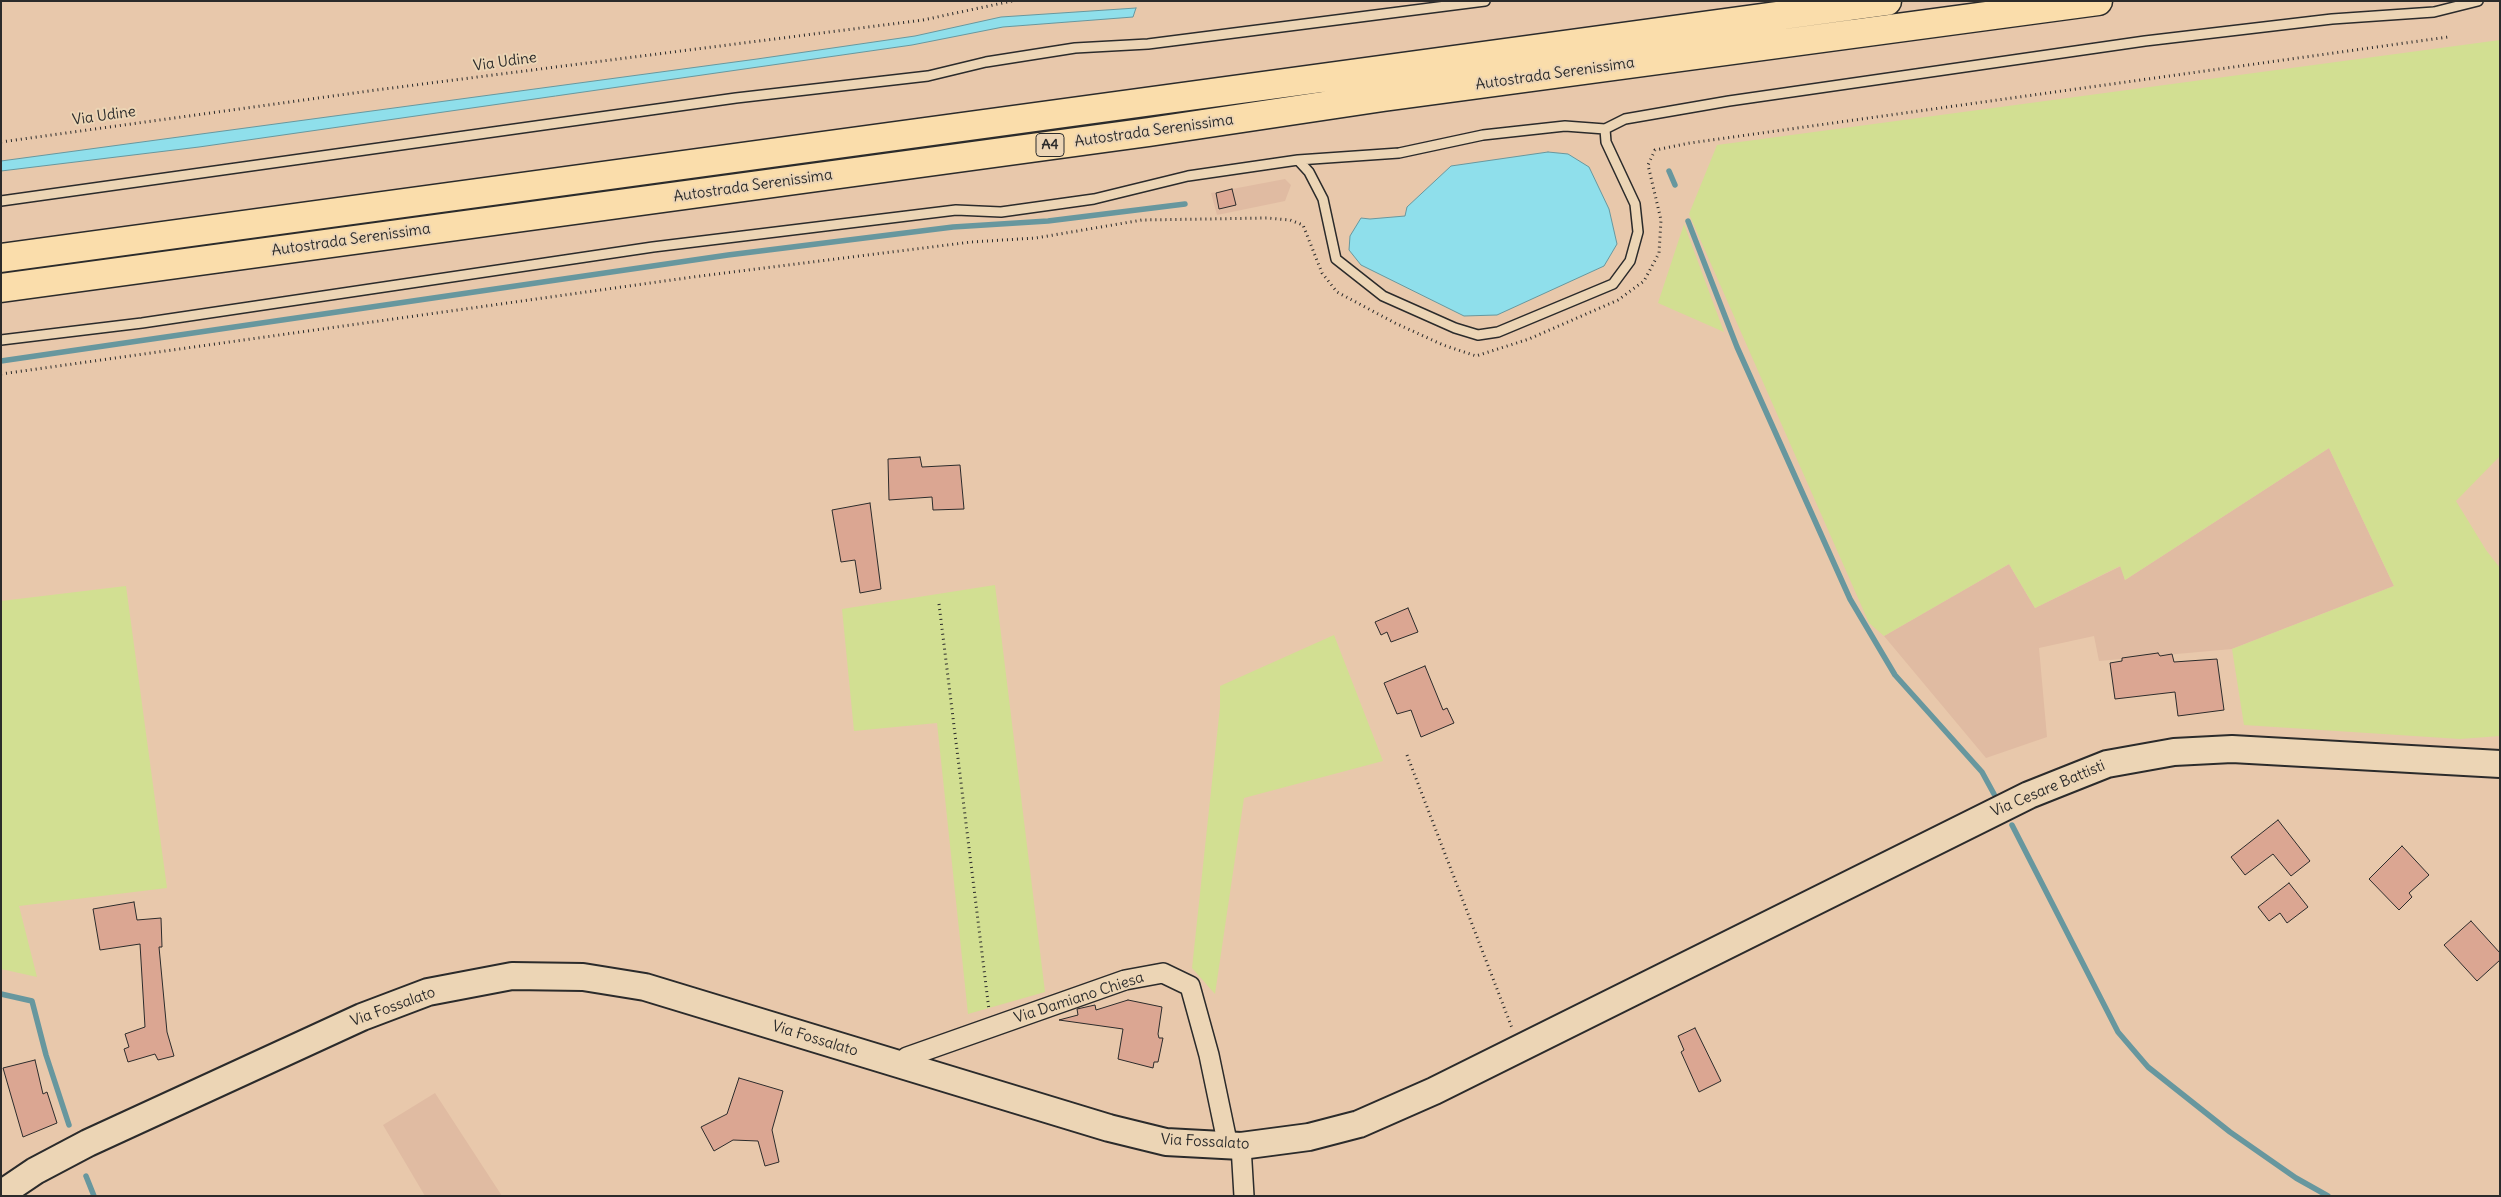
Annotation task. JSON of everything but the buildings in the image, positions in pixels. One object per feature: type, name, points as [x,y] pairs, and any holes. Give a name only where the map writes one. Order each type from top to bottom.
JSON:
[{"type":"highway","name":"Autostrada Serenissima","points":[[1,258],[1887,1]]},
{"type":"highway","name":"Autostrada Serenissima","points":[[1,288],[1119,136],[1402,94],[2098,1]]},
{"type":"street","name":"Via Cesare Battisti","points":[[1636,989],[2029,794],[2107,764],[2174,752],[2232,749],[2500,764]]},
{"type":"street","name":"Via Damiano Chiesa","points":[[904,1066],[907,1057],[1144,975],[1163,973],[1190,986],[1235,1146]]},
{"type":"street","name":"Via Fossalato","points":[[1,1194],[35,1171],[88,1143],[362,1017],[428,992],[512,976],[583,977],[645,987],[1109,1128],[1166,1142],[1235,1146],[1309,1138],[1359,1124],[1434,1091],[1636,989]]},
{"type":"street","points":[[1235,1146],[1244,1196]]},
{"type":"lane","points":[[1,201],[736,98],[928,76],[986,62],[1075,48],[1148,44],[1485,1]]},
{"type":"lane","points":[[1,340],[142,323],[653,247],[956,210],[1001,212],[1094,199],[1188,176],[1298,160],[1399,153],[1483,136],[1565,126],[1605,130],[1625,119],[1644,114],[1738,100],[2145,41],[2332,19],[2434,12],[2478,1]]},
{"type":"lane","points":[[1298,160],[1310,172],[1323,199],[1336,259],[1383,296],[1455,328],[1478,335],[1498,332],[1613,284],[1630,261],[1638,232],[1635,204],[1606,142],[1605,130]]},
{"type":"path","name":"Via Udine","points":[[1,142],[386,89],[923,20],[1012,1]]},
{"type":"path","points":[[1,374],[693,277],[971,242],[1036,238],[1142,220],[1267,218],[1290,220],[1303,225],[1322,273],[1337,292],[1395,323],[1443,345],[1476,356],[1529,339],[1610,304],[1644,281],[1658,253],[1661,220],[1648,165],[1654,150],[1690,143],[2448,37]]},
{"type":"path","points":[[939,604],[991,1027]]},
{"type":"path","points":[[1407,755],[1519,1048]]},
{"type":"shaded area","points":[[1285,179],[1291,185],[1285,201],[1217,215],[1211,193]]},
{"type":"shaded area","points":[[2329,448],[2394,586],[2232,649],[2099,661],[2094,636],[2039,648],[2047,737],[1986,758],[1884,636],[2009,564],[2035,608],[2121,566],[2125,580]]},
{"type":"shaded area","points":[[435,1093],[502,1196],[425,1196],[383,1125]]},
{"type":"green space","points":[[2500,40],[2500,456],[2456,501],[2486,550],[2500,568],[2500,736],[2460,739],[2244,725],[2232,649],[2394,586],[2329,448],[2125,580],[2120,566],[2035,608],[2009,564],[1884,636],[1869,623],[1689,214],[1717,145]]},
{"type":"green space","points":[[1684,224],[1724,332],[1658,303]]},
{"type":"green space","points":[[995,585],[1045,992],[968,1014],[937,723],[854,731],[842,609]]},
{"type":"green space","points":[[126,586],[167,888],[19,906],[37,977],[1,969],[1,601]]},
{"type":"green space","points":[[1334,635],[1383,761],[1244,798],[1215,994],[1192,968],[1220,707],[1220,686]]},
{"type":"water","points":[[1136,8],[1133,17],[1003,27],[912,45],[199,147],[1,171],[1,161],[757,59],[915,36],[1001,17]]},
{"type":"water","points":[[1548,152],[1568,154],[1589,167],[1609,209],[1617,244],[1604,266],[1497,315],[1464,316],[1361,265],[1349,250],[1350,236],[1361,218],[1405,216],[1407,207],[1451,166]]},
{"type":"waterway","points":[[1669,171],[1675,185]]},
{"type":"waterway","points":[[1,361],[728,255],[953,227],[1048,221],[1185,204]]},
{"type":"waterway","points":[[1688,221],[1737,347],[1850,599],[1895,675],[1982,772],[1994,794]]},
{"type":"waterway","points":[[2012,825],[2118,1032],[2148,1067],[2230,1132],[2296,1178],[2328,1196]]},
{"type":"waterway","points":[[1,994],[32,1001],[46,1055],[69,1125]]},
{"type":"waterway","points":[[86,1176],[94,1196]]}]
